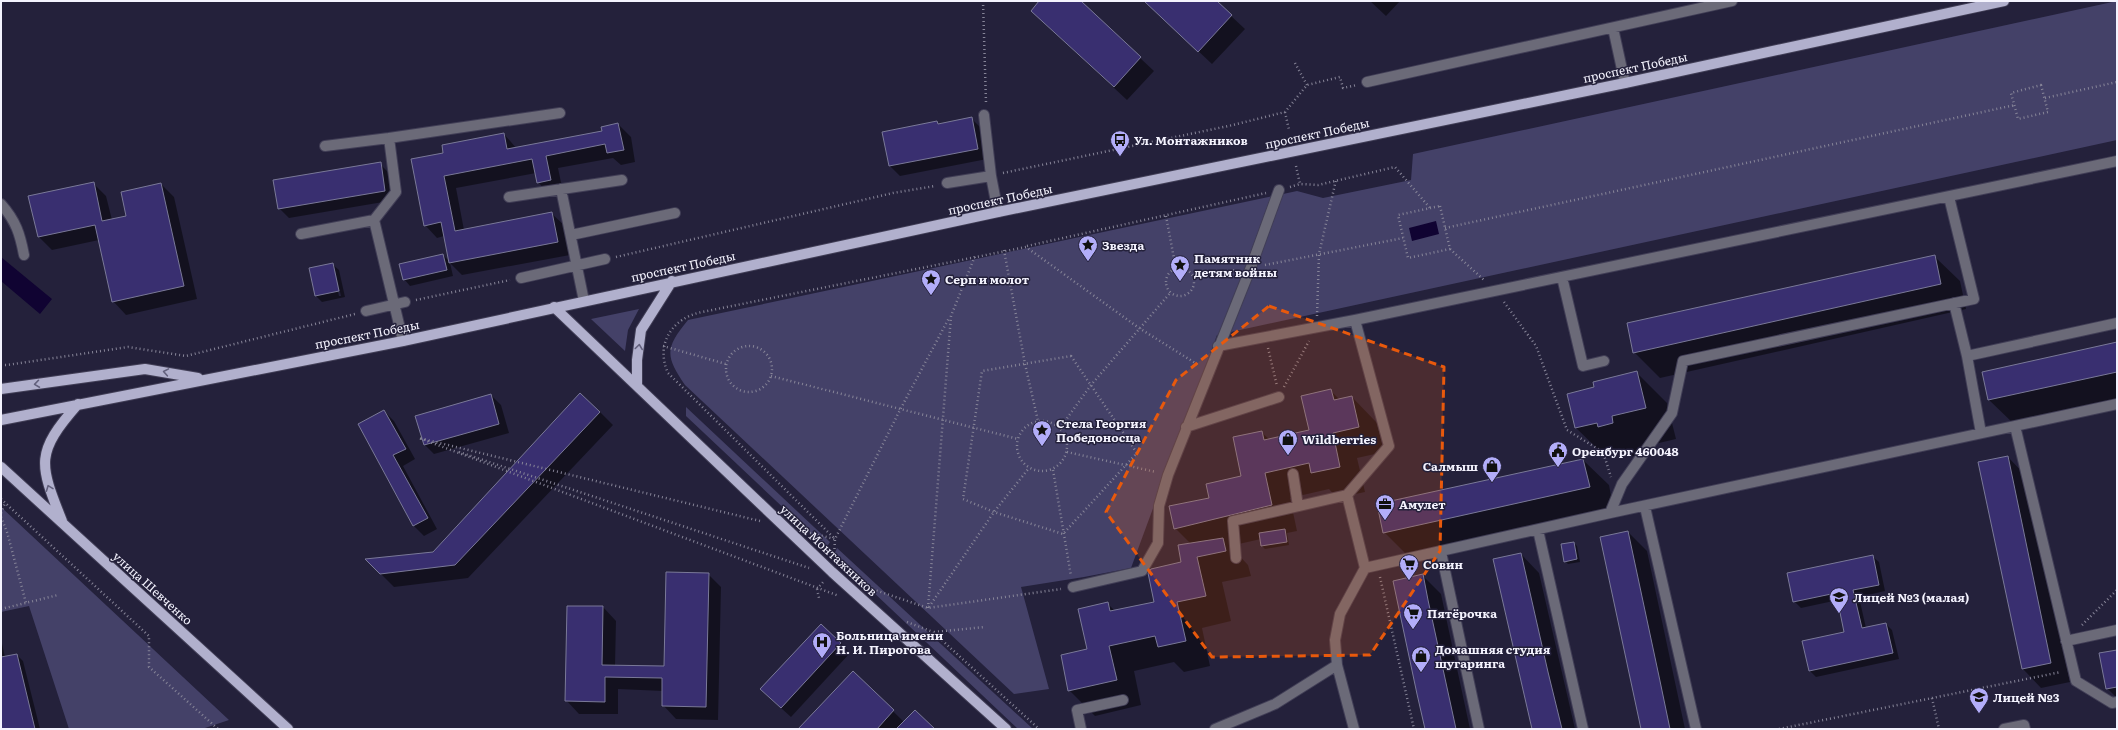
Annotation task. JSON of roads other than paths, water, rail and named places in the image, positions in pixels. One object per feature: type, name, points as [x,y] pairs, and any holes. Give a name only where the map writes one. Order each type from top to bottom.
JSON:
[{"type":"main road","name":"проспект Победы","points":[[1,420],[403,341],[672,281],[1625,82],[2004,1]]},
{"type":"main road","points":[[637,386],[637,360],[641,330],[672,281]]},
{"type":"main road","name":"улица Монтажников","points":[[554,307],[832,572],[1006,729]]},
{"type":"main road","points":[[1,389],[145,368],[204,379]]},
{"type":"main road","points":[[64,525],[46,480],[44,464],[50,442],[61,423],[78,404]]},
{"type":"main road","name":"улица Шевченко","points":[[1,467],[288,729]]},
{"type":"lane","points":[[1367,82],[1732,1]]},
{"type":"lane","points":[[1613,28],[1625,82]]},
{"type":"lane","points":[[325,146],[560,113]]},
{"type":"lane","points":[[984,115],[991,176],[998,212]]},
{"type":"lane","points":[[302,234],[374,220],[396,192],[389,138]]},
{"type":"lane","points":[[1218,346],[1496,291],[2117,161]]},
{"type":"lane","points":[[947,183],[991,176]]},
{"type":"lane","points":[[509,197],[622,180]]},
{"type":"lane","points":[[561,189],[584,301]]},
{"type":"lane","points":[[1073,587],[1142,571],[1158,543],[1159,506],[1168,475],[1208,371],[1251,267],[1279,190]]},
{"type":"lane","points":[[1610,513],[1622,484],[1672,413],[1683,361],[1974,299],[1949,197]]},
{"type":"lane","points":[[1,204],[13,217],[24,255]]},
{"type":"lane","points":[[571,235],[675,213]]},
{"type":"lane","points":[[374,220],[403,341]]},
{"type":"lane","points":[[521,278],[605,259]]},
{"type":"lane","points":[[1562,277],[1583,366],[1604,361]]},
{"type":"lane","points":[[366,311],[404,302]]},
{"type":"lane","points":[[1954,303],[1967,356],[1981,433]]},
{"type":"lane","points":[[1236,558],[1233,521],[1347,494],[1389,446],[1355,320]]},
{"type":"lane","points":[[1967,356],[2117,323]]},
{"type":"lane","points":[[1186,427],[1279,397]]},
{"type":"lane","points":[[1365,568],[1610,513],[1645,507],[2117,404]]},
{"type":"lane","points":[[2015,426],[2076,681],[2112,704],[2117,702]]},
{"type":"lane","points":[[1293,474],[1298,506]]},
{"type":"lane","points":[[1347,494],[1365,568],[1340,614],[1335,640],[1337,665],[1354,729]]},
{"type":"lane","points":[[1645,507],[1696,729]]},
{"type":"lane","points":[[1538,530],[1583,729]]},
{"type":"lane","points":[[1441,552],[1479,729]]},
{"type":"lane","points":[[2066,640],[2117,630]]},
{"type":"lane","points":[[1215,729],[1275,704],[1337,665]]},
{"type":"lane","points":[[1081,729],[1077,710],[1123,700]]},
{"type":"lane","points":[[2004,729],[2024,725],[2025,729]]},
{"type":"place","name":"Ул. Монтажников","points":[[1120,157]]},
{"type":"place","name":"Звезда","points":[[1088,262]]},
{"type":"place","name":"Памятник детям войны","points":[[1180,282]]},
{"type":"place","name":"Серп и молот","points":[[931,296]]},
{"type":"place","name":"Стела Георгия Победоносца","points":[[1042,447]]},
{"type":"place","name":"Wildberries","points":[[1288,456]]},
{"type":"place","name":"Оренбург 460048","points":[[1558,468]]},
{"type":"place","name":"Салмыш","points":[[1492,483]]},
{"type":"place","name":"Амулет","points":[[1385,521]]},
{"type":"place","name":"Совин","points":[[1409,581]]},
{"type":"place","name":"Лицей №3 (малая)","points":[[1839,614]]},
{"type":"place","name":"Пятёрочка","points":[[1413,630]]},
{"type":"place","name":"Больница имени Н. И. Пирогова","points":[[822,659]]},
{"type":"place","name":"Домашняя студия шугаринга","points":[[1421,673]]},
{"type":"place","name":"Лицей №3","points":[[1979,714]]}]
